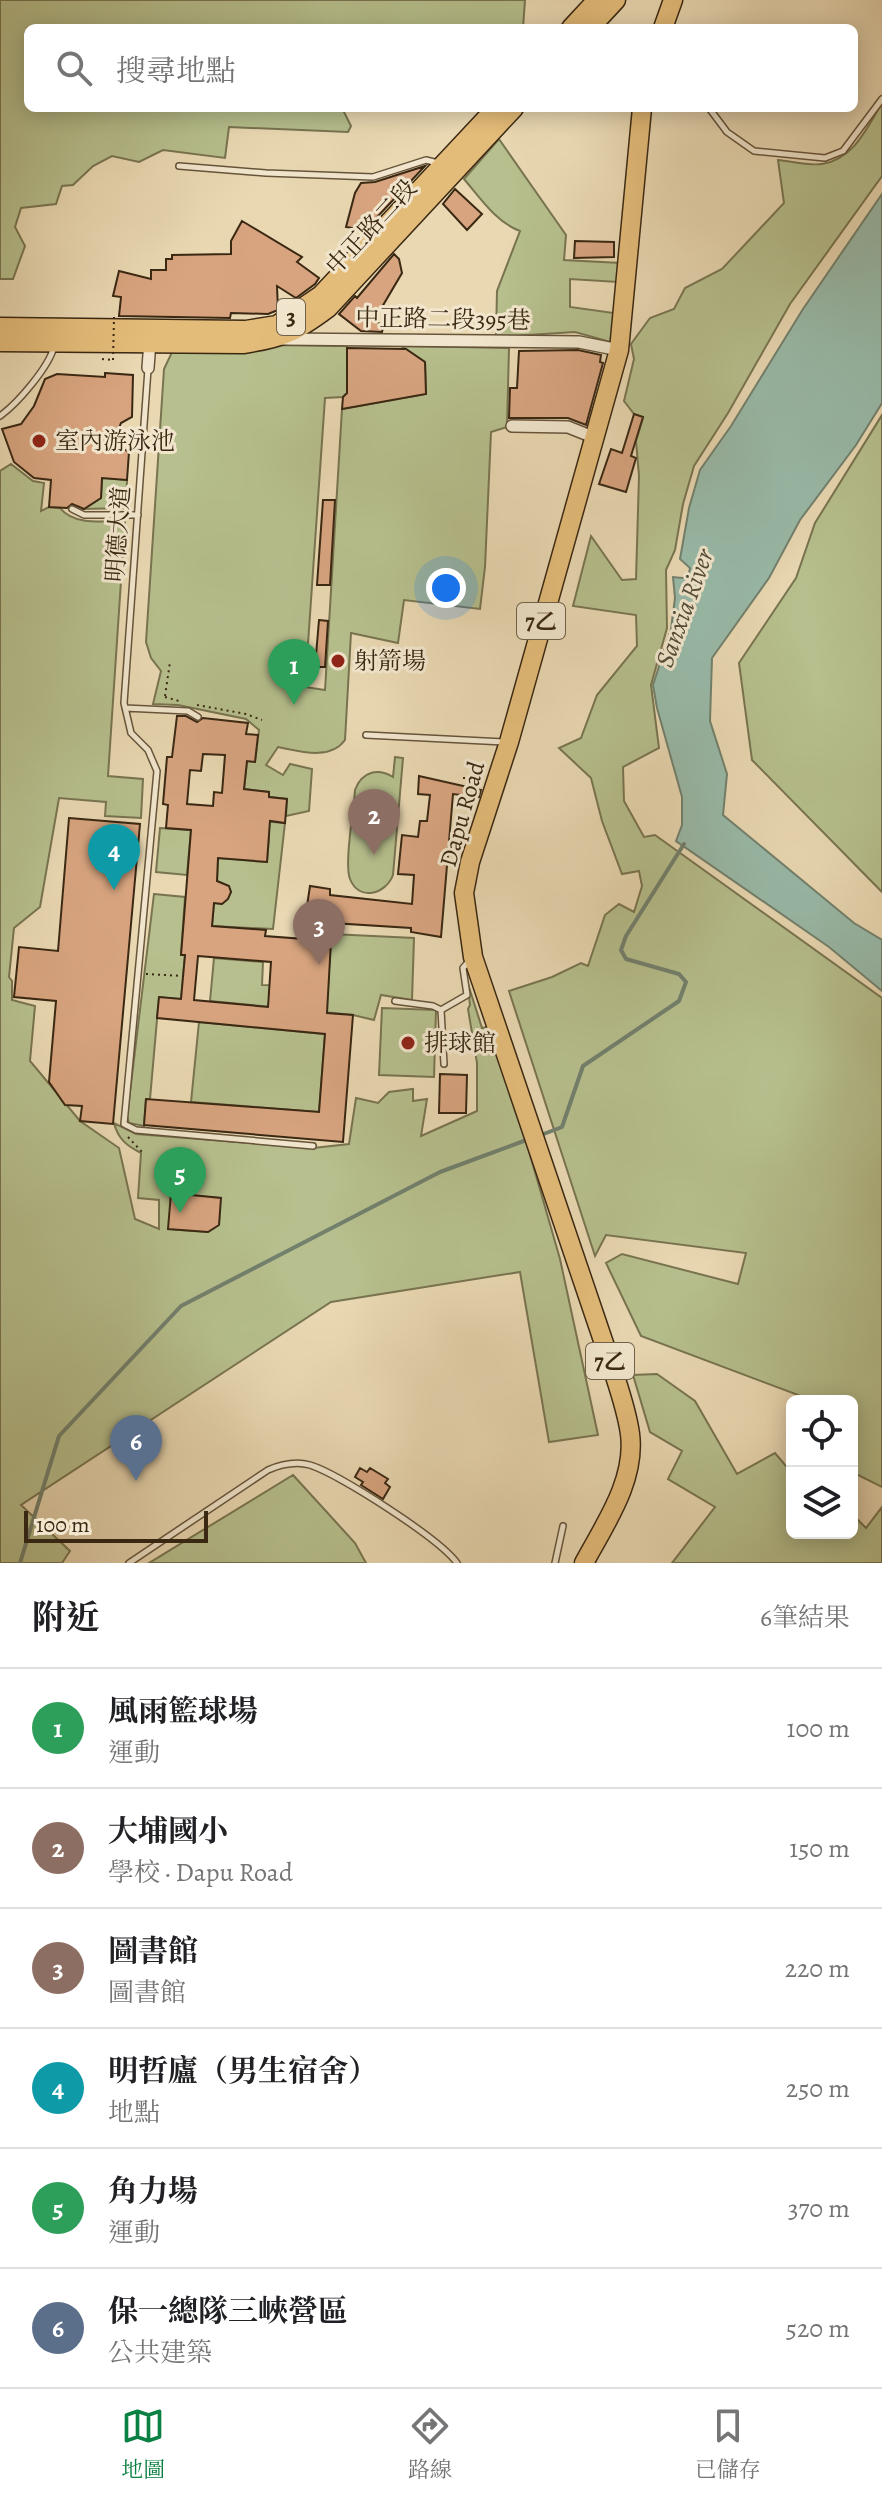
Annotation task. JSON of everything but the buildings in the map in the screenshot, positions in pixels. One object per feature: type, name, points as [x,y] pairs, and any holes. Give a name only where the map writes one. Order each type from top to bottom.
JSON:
[{"type":"main road","points":[[575,24],[597,0]]},
{"type":"main road","points":[[594,24],[616,0]]},
{"type":"main road","points":[[664,24],[673,0]]},
{"type":"main road","name":"中正路二段","points":[[278,332],[321,295],[492,112]]},
{"type":"main road","name":"中正路二段","points":[[0,327],[243,344],[305,325],[328,308],[510,112]]},
{"type":"main road","name":"Dapu Road","points":[[584,1563],[626,1480],[630,1436],[612,1367],[473,957],[464,893],[470,862],[509,742],[619,350],[642,112]]},
{"type":"main road","name":"中正路二段","points":[[0,342],[150,336]]},
{"type":"street","name":"中正路二段395巷","points":[[278,332],[579,342],[619,350]]},
{"type":"street","points":[[148,368],[150,336]]},
{"type":"street","points":[[512,426],[568,427],[593,437]]},
{"type":"lane","points":[[712,112],[727,132],[754,151],[825,158],[843,151],[882,99]]},
{"type":"lane","points":[[179,166],[373,177],[426,160],[444,164]]},
{"type":"lane","points":[[0,416],[11,408],[51,357],[55,342]]},
{"type":"lane","name":"明德大道","points":[[125,706],[148,368]]},
{"type":"lane","points":[[72,509],[84,515],[138,515]]},
{"type":"lane","points":[[198,717],[188,711],[125,706],[131,733],[148,750],[157,771],[124,1124],[136,1130],[313,1146]]},
{"type":"lane","points":[[366,735],[509,742]]},
{"type":"lane","points":[[146,884],[155,885]]},
{"type":"lane","points":[[441,1010],[467,995],[463,968],[473,957]]},
{"type":"lane","points":[[395,1001],[441,1010]]},
{"type":"lane","points":[[441,1010],[444,1064]]},
{"type":"lane","points":[[129,1563],[268,1470],[299,1463],[326,1472],[386,1508],[439,1545],[457,1563]]},
{"type":"lane","points":[[555,1563],[563,1526]]},
{"type":"path","points":[[113,360],[114,317]]},
{"type":"path","points":[[170,662],[165,697],[180,702]]},
{"type":"path","points":[[193,704],[262,720]]},
{"type":"path","points":[[463,778],[496,782]]},
{"type":"path","points":[[137,973],[183,976]]},
{"type":"path","points":[[124,1124],[129,1138],[143,1153]]},
{"type":"green space","points":[[0,0],[525,0],[523,24],[24,24],[24,112],[344,112],[351,126],[348,132],[229,127],[225,158],[163,150],[139,162],[112,156],[93,166],[73,185],[62,186],[56,204],[21,208],[15,227],[25,246],[13,279],[0,279]]},
{"type":"green space","points":[[882,103],[882,176],[790,304],[694,466],[675,550],[666,570],[667,628],[651,685],[659,748],[623,767],[624,801],[644,837],[655,835],[882,998],[882,1487],[858,1475],[858,1395],[798,1395],[641,1336],[606,1263],[622,1254],[738,1284],[746,1253],[606,1235],[595,1256],[509,991],[552,977],[581,963],[588,966],[605,915],[619,904],[634,912],[642,886],[639,871],[622,874],[602,821],[591,778],[559,748],[581,738],[597,695],[637,646],[636,615],[573,606],[591,536],[622,580],[636,579],[639,476],[636,441],[643,418],[634,414],[624,401],[634,359],[631,344],[650,318],[674,309],[685,288],[722,269],[784,203],[778,160],[805,164],[833,161],[851,149]]},
{"type":"green space","points":[[499,139],[566,235],[564,260],[621,263],[618,282],[570,279],[570,307],[614,313],[614,343],[575,332],[496,337],[497,291],[520,231],[496,216],[464,179]]},
{"type":"green space","points":[[347,346],[347,393],[343,397],[325,398],[305,687],[325,690],[342,409],[426,394],[425,362],[401,346],[509,348],[507,427],[491,432],[480,609],[404,600],[398,643],[351,633],[345,740],[331,751],[323,752],[278,747],[266,765],[283,775],[290,764],[312,769],[309,811],[286,816],[287,799],[269,797],[269,792],[244,789],[247,761],[255,762],[259,730],[246,719],[178,705],[153,704],[161,671],[151,658],[146,642],[164,369],[174,348]]},
{"type":"green space","points":[[882,415],[882,892],[752,760],[739,663],[796,578],[815,523]]},
{"type":"green space","points":[[11,464],[33,481],[44,483],[41,511],[49,507],[60,508],[81,520],[125,521],[108,776],[143,779],[141,818],[105,816],[106,802],[59,798],[40,907],[14,928],[9,977],[12,981],[12,1000],[35,1006],[30,1061],[80,1121],[119,1148],[135,1219],[159,1229],[159,1200],[138,1198],[141,1153],[124,1141],[114,1123],[136,1134],[313,1148],[349,1144],[356,1098],[378,1103],[389,1092],[413,1089],[413,1101],[427,1099],[421,1136],[477,1111],[477,1063],[467,981],[482,1028],[493,1026],[560,1259],[598,1435],[549,1442],[520,1272],[331,1302],[21,1505],[70,1551],[62,1563],[0,1563],[0,471]],"holes":[[[172,1194],[220,1198],[219,1224],[208,1232],[169,1229]]]},
{"type":"green space","points":[[102,478],[127,480],[126,508],[84,509],[101,498]]},
{"type":"green space","points":[[395,757],[403,758],[393,875],[379,891],[366,893],[354,886],[348,872],[355,790],[362,779],[371,773],[393,777]]},
{"type":"green space","points":[[226,818],[285,823],[273,929],[212,926],[214,903],[222,904],[231,892],[228,886],[217,881],[218,858],[267,862],[269,837]]},
{"type":"green space","points":[[160,828],[191,830],[187,875],[156,872]]},
{"type":"green space","points":[[154,894],[185,897],[181,955],[185,955],[181,999],[159,997],[150,1099],[146,1099],[144,1126],[129,1123],[127,1117]]},
{"type":"green space","points":[[331,934],[414,938],[412,1000],[381,995],[374,1020],[353,1015],[210,1001],[214,958],[263,962],[262,985],[328,986]]},
{"type":"green space","name":"排球館","points":[[382,1008],[436,1010],[434,1077],[379,1075]]},
{"type":"green space","points":[[199,1022],[325,1034],[319,1112],[191,1102]]},
{"type":"green space","points":[[657,1374],[695,1401],[737,1474],[775,1453],[786,1466],[786,1539],[858,1539],[858,1520],[866,1528],[882,1507],[882,1563],[672,1563],[715,1507],[668,1479],[682,1451],[650,1432],[633,1375]]},
{"type":"green space","points":[[293,1475],[355,1543],[366,1563],[149,1563]]},
{"type":"water","name":"Sanxia River","points":[[882,194],[882,403],[856,445],[800,520],[769,578],[712,658],[710,721],[727,774],[723,815],[854,923],[882,940],[882,991],[829,947],[676,841],[682,825],[682,797],[653,685],[671,629],[675,598],[673,577],[683,578],[689,573],[690,568],[680,559],[689,508],[700,470],[731,426],[803,309]]},
{"type":"waterway","points":[[541,1135],[562,1127],[583,1066],[679,1001],[686,982],[679,974],[626,959],[621,950],[626,936],[684,844]]},
{"type":"waterway","points":[[20,1563],[59,1436],[181,1306],[440,1172],[529,1139]]},
{"type":"place","name":"室內游泳池","points":[[39,441]]},
{"type":"place","name":"射箭場","points":[[338,661]]},
{"type":"place","name":"風雨籃球場","points":[[294,705]]},
{"type":"place","name":"大埔國小","points":[[374,855]]},
{"type":"place","name":"明哲廬（男生宿舍）","points":[[114,890]]},
{"type":"place","name":"圖書館","points":[[319,965]]},
{"type":"place","name":"排球館","points":[[408,1043]]},
{"type":"place","name":"角力場","points":[[180,1213]]},
{"type":"place","name":"保一總隊三峽營區","points":[[136,1481]]}]
